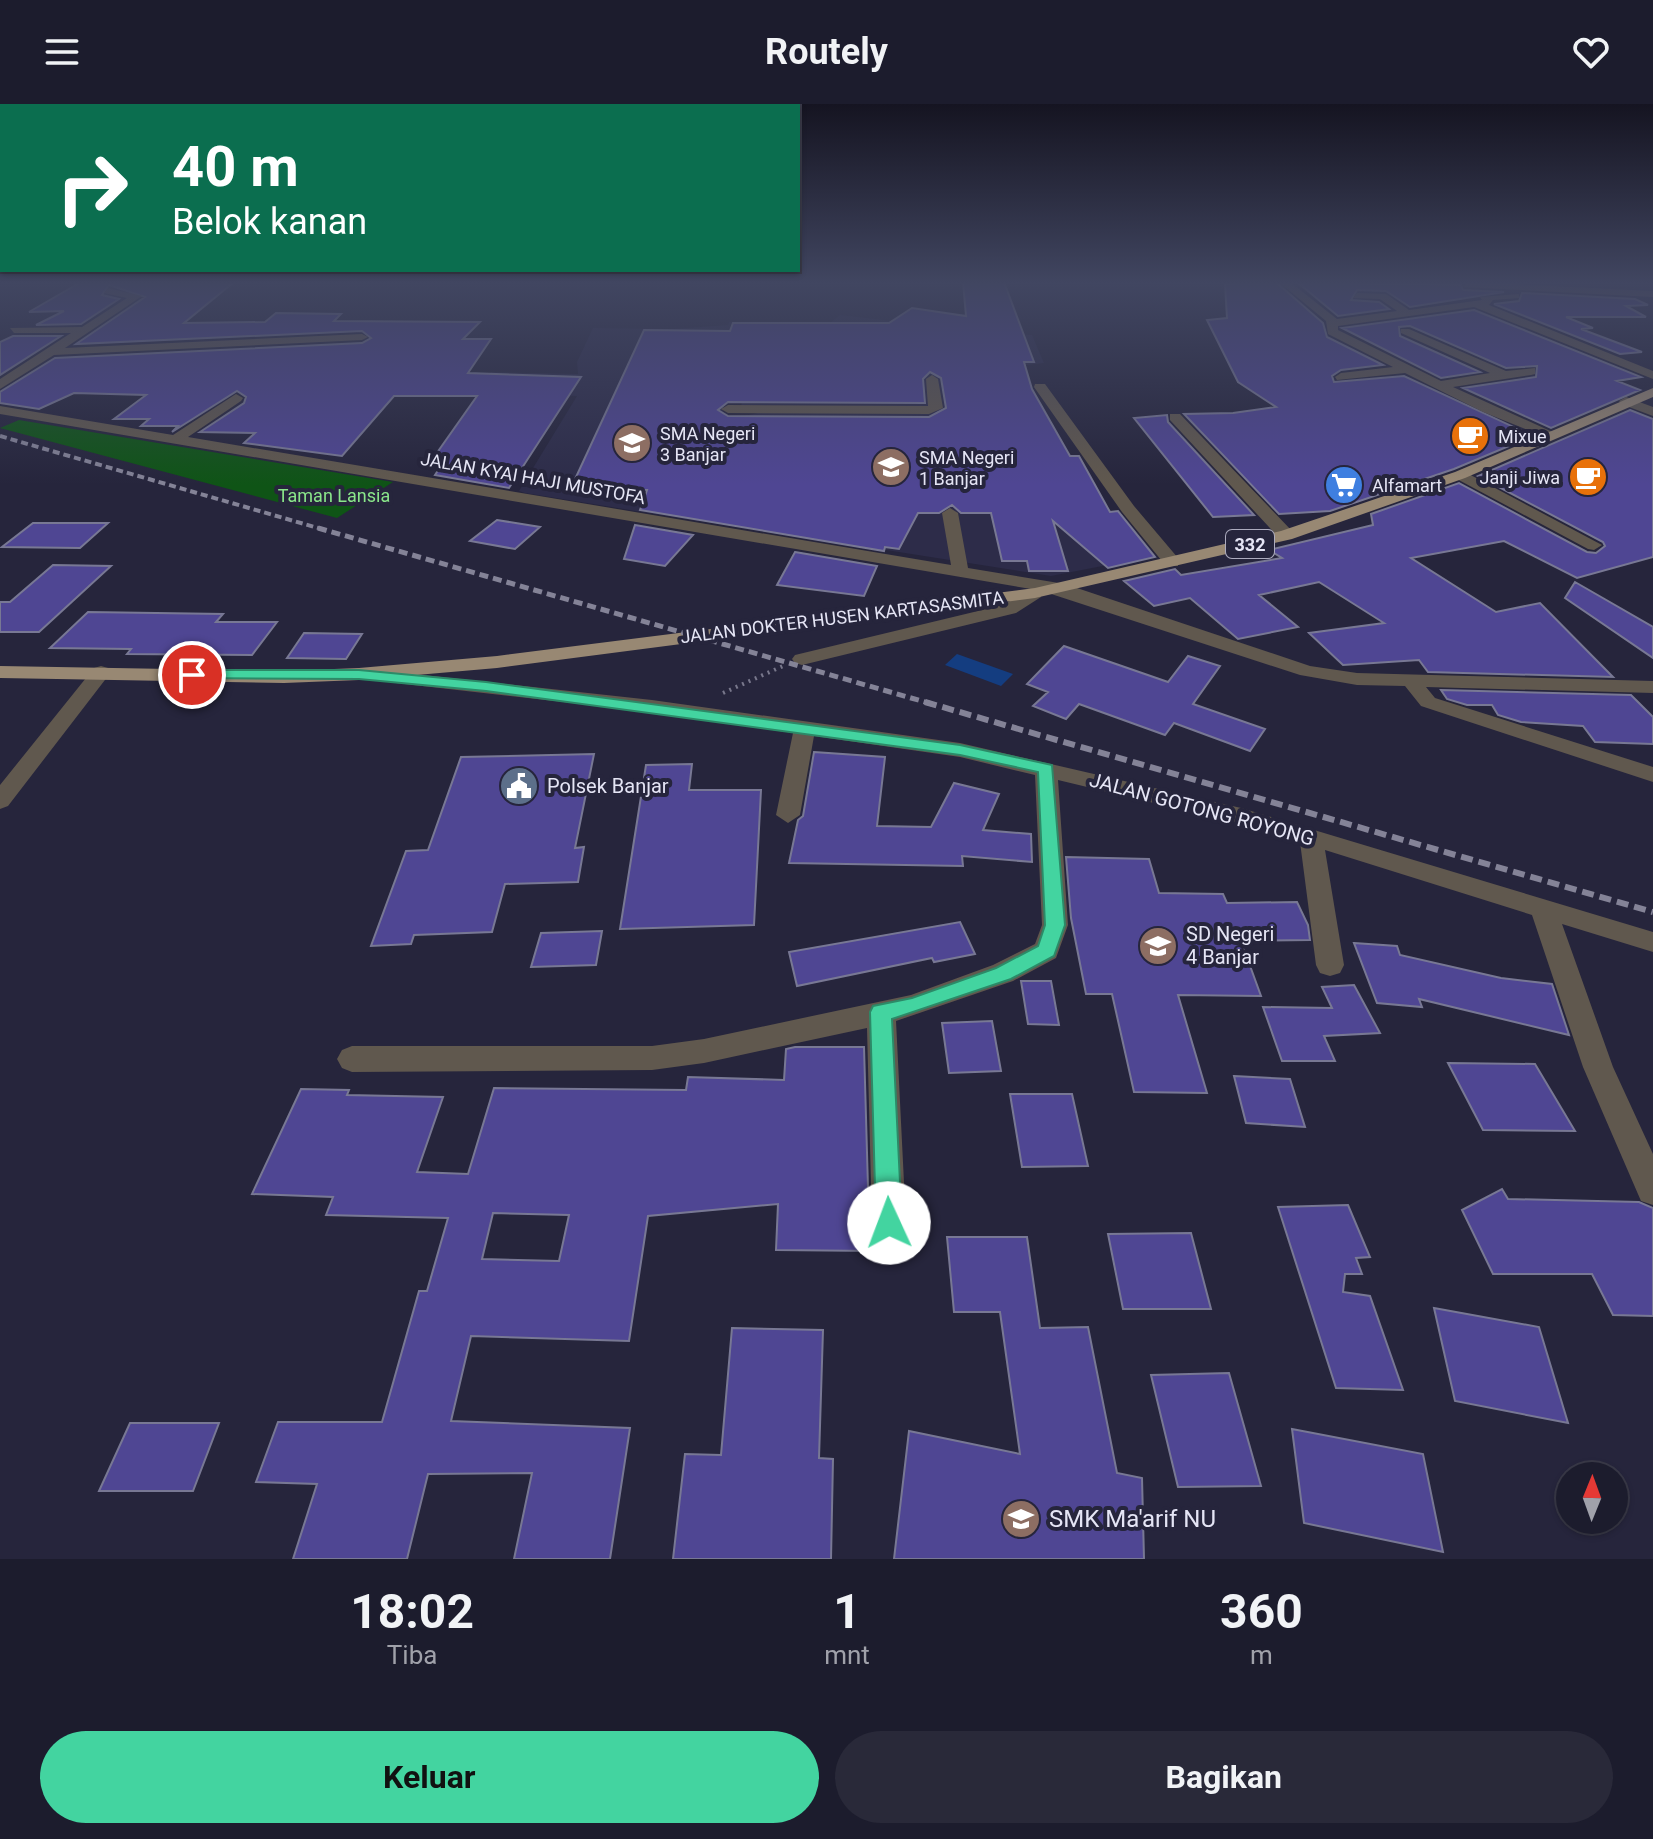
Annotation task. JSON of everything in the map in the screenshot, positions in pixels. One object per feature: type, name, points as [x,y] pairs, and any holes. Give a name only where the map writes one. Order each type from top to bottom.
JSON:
[{"type":"main road","name":"JALAN DOKTER HUSEN KARTASASMITA","points":[[0,672],[284,677],[359,674],[497,662],[1035,593],[1286,535],[1460,475],[1653,392]]},
{"type":"street","points":[[0,385],[58,350]]},
{"type":"street","points":[[55,352],[98,350]]},
{"type":"street","points":[[1366,350],[1550,434]]},
{"type":"street","points":[[1448,350],[1504,375]]},
{"type":"street","points":[[1595,350],[1653,375]]},
{"type":"street","points":[[1341,377],[1404,369]]},
{"type":"street","points":[[1439,385],[1531,371]]},
{"type":"street","points":[[728,409],[929,410],[936,408],[932,379]]},
{"type":"street","points":[[1040,387],[1128,509],[1172,562]]},
{"type":"street","points":[[175,440],[236,398]]},
{"type":"street","points":[[1626,401],[1653,412]]},
{"type":"street","name":"JALAN KYAI HAJI MUSTOFA","points":[[0,410],[1059,588],[1307,671],[1357,679],[1653,687]]},
{"type":"street","points":[[1175,417],[1286,535]]},
{"type":"street","points":[[1460,475],[1594,545]]},
{"type":"street","points":[[950,513],[960,569]]},
{"type":"street","points":[[802,659],[1009,609],[1035,593]]},
{"type":"street","points":[[0,801],[101,672]]},
{"type":"street","name":"JALAN GOTONG ROYONG","points":[[359,674],[684,711],[960,750],[1241,816],[1653,942]]},
{"type":"street","points":[[1413,680],[1418,693],[1428,702],[1653,775]]},
{"type":"street","points":[[788,815],[805,729]]},
{"type":"street","points":[[352,1059],[652,1058],[913,1006],[1003,973],[1046,951],[1055,925],[1046,768]]},
{"type":"street","points":[[1311,837],[1330,965]]},
{"type":"street","points":[[1544,911],[1598,1067],[1653,1190]]},
{"type":"street","points":[[881,1012],[889,1223]]},
{"type":"path","points":[[684,711],[802,659]]},
{"type":"shaded area","points":[[583,350],[1038,350],[1044,363],[994,369],[1123,562],[1051,576],[708,522],[730,419],[758,413],[741,408],[743,392],[727,393],[698,521],[519,491],[577,396],[469,393],[491,372],[578,374],[577,362]]},
{"type":"green space","name":"Taman Lansia","points":[[19,420],[393,482],[337,518],[0,428]]},
{"type":"water","points":[[957,654],[1013,674],[1001,686],[945,665]]},
{"type":"building","points":[[0,350],[39,350],[0,375]]},
{"type":"building","points":[[221,350],[484,350],[468,373],[581,377],[509,488],[435,475],[447,457],[434,457],[477,396],[394,396],[342,456],[244,443],[255,433],[200,432],[244,403],[246,397],[237,391],[172,432],[178,426],[141,426],[149,419],[114,419],[146,395],[74,393],[39,409],[0,403],[0,392],[55,358]]},
{"type":"building","points":[[635,350],[1029,350],[1034,362],[1024,362],[1032,389],[1070,456],[1079,456],[1110,512],[1118,511],[1155,557],[1108,568],[1053,521],[1068,571],[1029,571],[1027,561],[1002,561],[991,513],[961,513],[952,505],[939,513],[918,513],[899,549],[885,547],[884,551],[640,510],[647,490],[570,490]],"holes":[[[930,372],[941,378],[946,408],[929,417],[728,416],[718,410],[728,402],[925,403],[923,379]]]},
{"type":"building","points":[[1222,350],[1353,350],[1383,365],[1341,370],[1332,376],[1334,382],[1404,376],[1533,436],[1454,469],[1330,511],[1279,514],[1184,414],[1233,413],[1276,407],[1238,382]]},
{"type":"building","points":[[1385,350],[1431,350],[1480,372],[1441,378]]},
{"type":"building","points":[[1465,350],[1573,350],[1641,377],[1617,381],[1640,390],[1551,428],[1463,388],[1536,377],[1537,366],[1506,368]]},
{"type":"building","points":[[1610,350],[1642,352],[1620,354]]},
{"type":"building","points":[[1630,410],[1653,419],[1653,557],[1577,578],[1504,541],[1411,558],[1496,612],[1540,603],[1613,677],[1428,672],[1419,660],[1343,665],[1309,633],[1384,623],[1319,582],[1259,595],[1298,627],[1238,639],[1190,598],[1154,606],[1124,581],[1175,569],[1181,575],[1282,558],[1269,550],[1373,525],[1371,514],[1459,483],[1587,552],[1596,553],[1605,546],[1603,542],[1478,476]]},
{"type":"building","points":[[1167,415],[1168,422],[1254,515],[1213,517],[1134,418]]},
{"type":"building","points":[[497,520],[540,527],[515,549],[470,541]]},
{"type":"building","points":[[33,523],[108,523],[80,548],[2,547]]},
{"type":"building","points":[[635,525],[693,535],[665,566],[624,559]]},
{"type":"building","points":[[795,552],[877,566],[864,596],[777,585]]},
{"type":"building","points":[[53,565],[111,566],[39,632],[0,632],[0,602],[10,602]]},
{"type":"building","points":[[1575,582],[1653,627],[1653,658],[1565,598]]},
{"type":"building","points":[[88,612],[223,614],[216,622],[277,622],[252,655],[127,654],[131,649],[50,648]]},
{"type":"building","points":[[304,633],[362,634],[346,659],[287,658]]},
{"type":"building","points":[[1064,646],[1168,682],[1188,656],[1220,666],[1193,704],[1265,729],[1250,751],[1174,723],[1165,735],[1079,704],[1066,719],[1033,706],[1048,692],[1027,684]]},
{"type":"building","points":[[1441,690],[1631,695],[1653,717],[1653,744],[1595,742],[1583,726],[1521,722],[1498,715],[1492,705],[1467,705],[1447,699]]},
{"type":"building","points":[[814,752],[885,757],[877,826],[931,827],[954,783],[999,794],[983,830],[1031,834],[1032,862],[962,856],[963,866],[789,863],[798,820],[803,816]]},
{"type":"building","points":[[594,754],[575,848],[584,847],[578,882],[505,884],[492,932],[414,935],[411,944],[371,946],[406,851],[428,850],[461,757]]},
{"type":"building","points":[[692,764],[689,790],[761,790],[754,925],[620,929],[646,765]]},
{"type":"building","name":"SD Negeri 4 Banjar","points":[[1066,857],[1149,859],[1159,893],[1223,894],[1227,903],[1297,902],[1308,925],[1310,940],[1241,941],[1261,996],[1178,995],[1207,1093],[1134,1092],[1112,994],[1086,994],[1071,918]]},
{"type":"building","points":[[960,922],[975,954],[934,962],[932,958],[797,986],[789,952]]},
{"type":"building","points":[[602,931],[596,965],[531,967],[541,933]]},
{"type":"building","points":[[1354,943],[1397,946],[1400,955],[1501,978],[1552,984],[1569,1035],[1419,999],[1422,1007],[1377,1003]]},
{"type":"building","points":[[1021,981],[1051,981],[1059,1025],[1028,1024]]},
{"type":"building","points":[[1354,985],[1380,1033],[1324,1036],[1335,1061],[1282,1061],[1263,1007],[1332,1008],[1322,987]]},
{"type":"building","points":[[992,1021],[1001,1071],[949,1073],[942,1023]]},
{"type":"building","points":[[864,1047],[869,1223],[875,1251],[776,1250],[778,1204],[648,1216],[629,1341],[471,1336],[451,1421],[630,1428],[610,1559],[514,1559],[532,1473],[428,1474],[407,1559],[293,1559],[317,1484],[256,1482],[278,1422],[382,1422],[419,1291],[427,1291],[448,1218],[326,1215],[333,1197],[252,1194],[301,1089],[349,1090],[347,1095],[443,1097],[417,1172],[468,1174],[494,1088],[686,1090],[688,1077],[784,1080],[786,1049]],"holes":[[[493,1213],[569,1215],[559,1261],[482,1259]]]},
{"type":"building","points":[[1448,1063],[1535,1064],[1575,1131],[1483,1130]]},
{"type":"building","points":[[1234,1076],[1290,1079],[1305,1127],[1246,1123]]},
{"type":"building","points":[[1010,1094],[1072,1094],[1088,1166],[1022,1167]]},
{"type":"building","points":[[1502,1189],[1508,1199],[1639,1202],[1653,1208],[1653,1316],[1613,1315],[1592,1274],[1493,1274],[1462,1210]]},
{"type":"building","points":[[1348,1205],[1370,1257],[1356,1258],[1362,1274],[1345,1274],[1343,1292],[1370,1296],[1403,1390],[1336,1388],[1278,1207]]},
{"type":"building","points":[[1191,1233],[1211,1309],[1123,1309],[1108,1234]]},
{"type":"building","points":[[947,1237],[1027,1237],[1040,1328],[1088,1327],[1117,1473],[1142,1478],[1144,1559],[894,1559],[909,1431],[1020,1454],[1000,1312],[954,1312]]},
{"type":"building","points":[[1434,1308],[1539,1327],[1568,1423],[1455,1401]]},
{"type":"building","points":[[732,1328],[823,1330],[819,1458],[833,1459],[831,1559],[673,1559],[685,1454],[721,1455]]},
{"type":"building","points":[[1229,1373],[1261,1486],[1178,1487],[1151,1375]]},
{"type":"building","points":[[130,1423],[219,1423],[193,1491],[99,1491]]},
{"type":"building","points":[[1292,1429],[1423,1454],[1443,1552],[1304,1523]]},
{"type":"railway","points":[[0,436],[325,530]]},
{"type":"railway","points":[[318,528],[932,704]]},
{"type":"railway","points":[[925,702],[1653,912]]},
{"type":"place","name":"Mixue","points":[[1470,436]]},
{"type":"place","name":"SMA Negeri 3 Banjar","points":[[632,443]]},
{"type":"place","name":"SMA Negeri 1 Banjar","points":[[891,467]]},
{"type":"place","name":"Janji Jiwa","points":[[1588,477]]},
{"type":"place","name":"Alfamart","points":[[1344,485]]},
{"type":"place","name":"Polsek Banjar","points":[[519,786]]},
{"type":"place","name":"SD Negeri 4 Banjar","points":[[1158,946]]},
{"type":"place","name":"SMK Ma'arif NU","points":[[1021,1519]]},
{"type":"route","points":[[192,675],[284,677],[359,674],[486,686],[960,750],[1046,768],[1055,925],[1046,951],[1003,973],[913,1006],[881,1012],[889,1223]]}]
